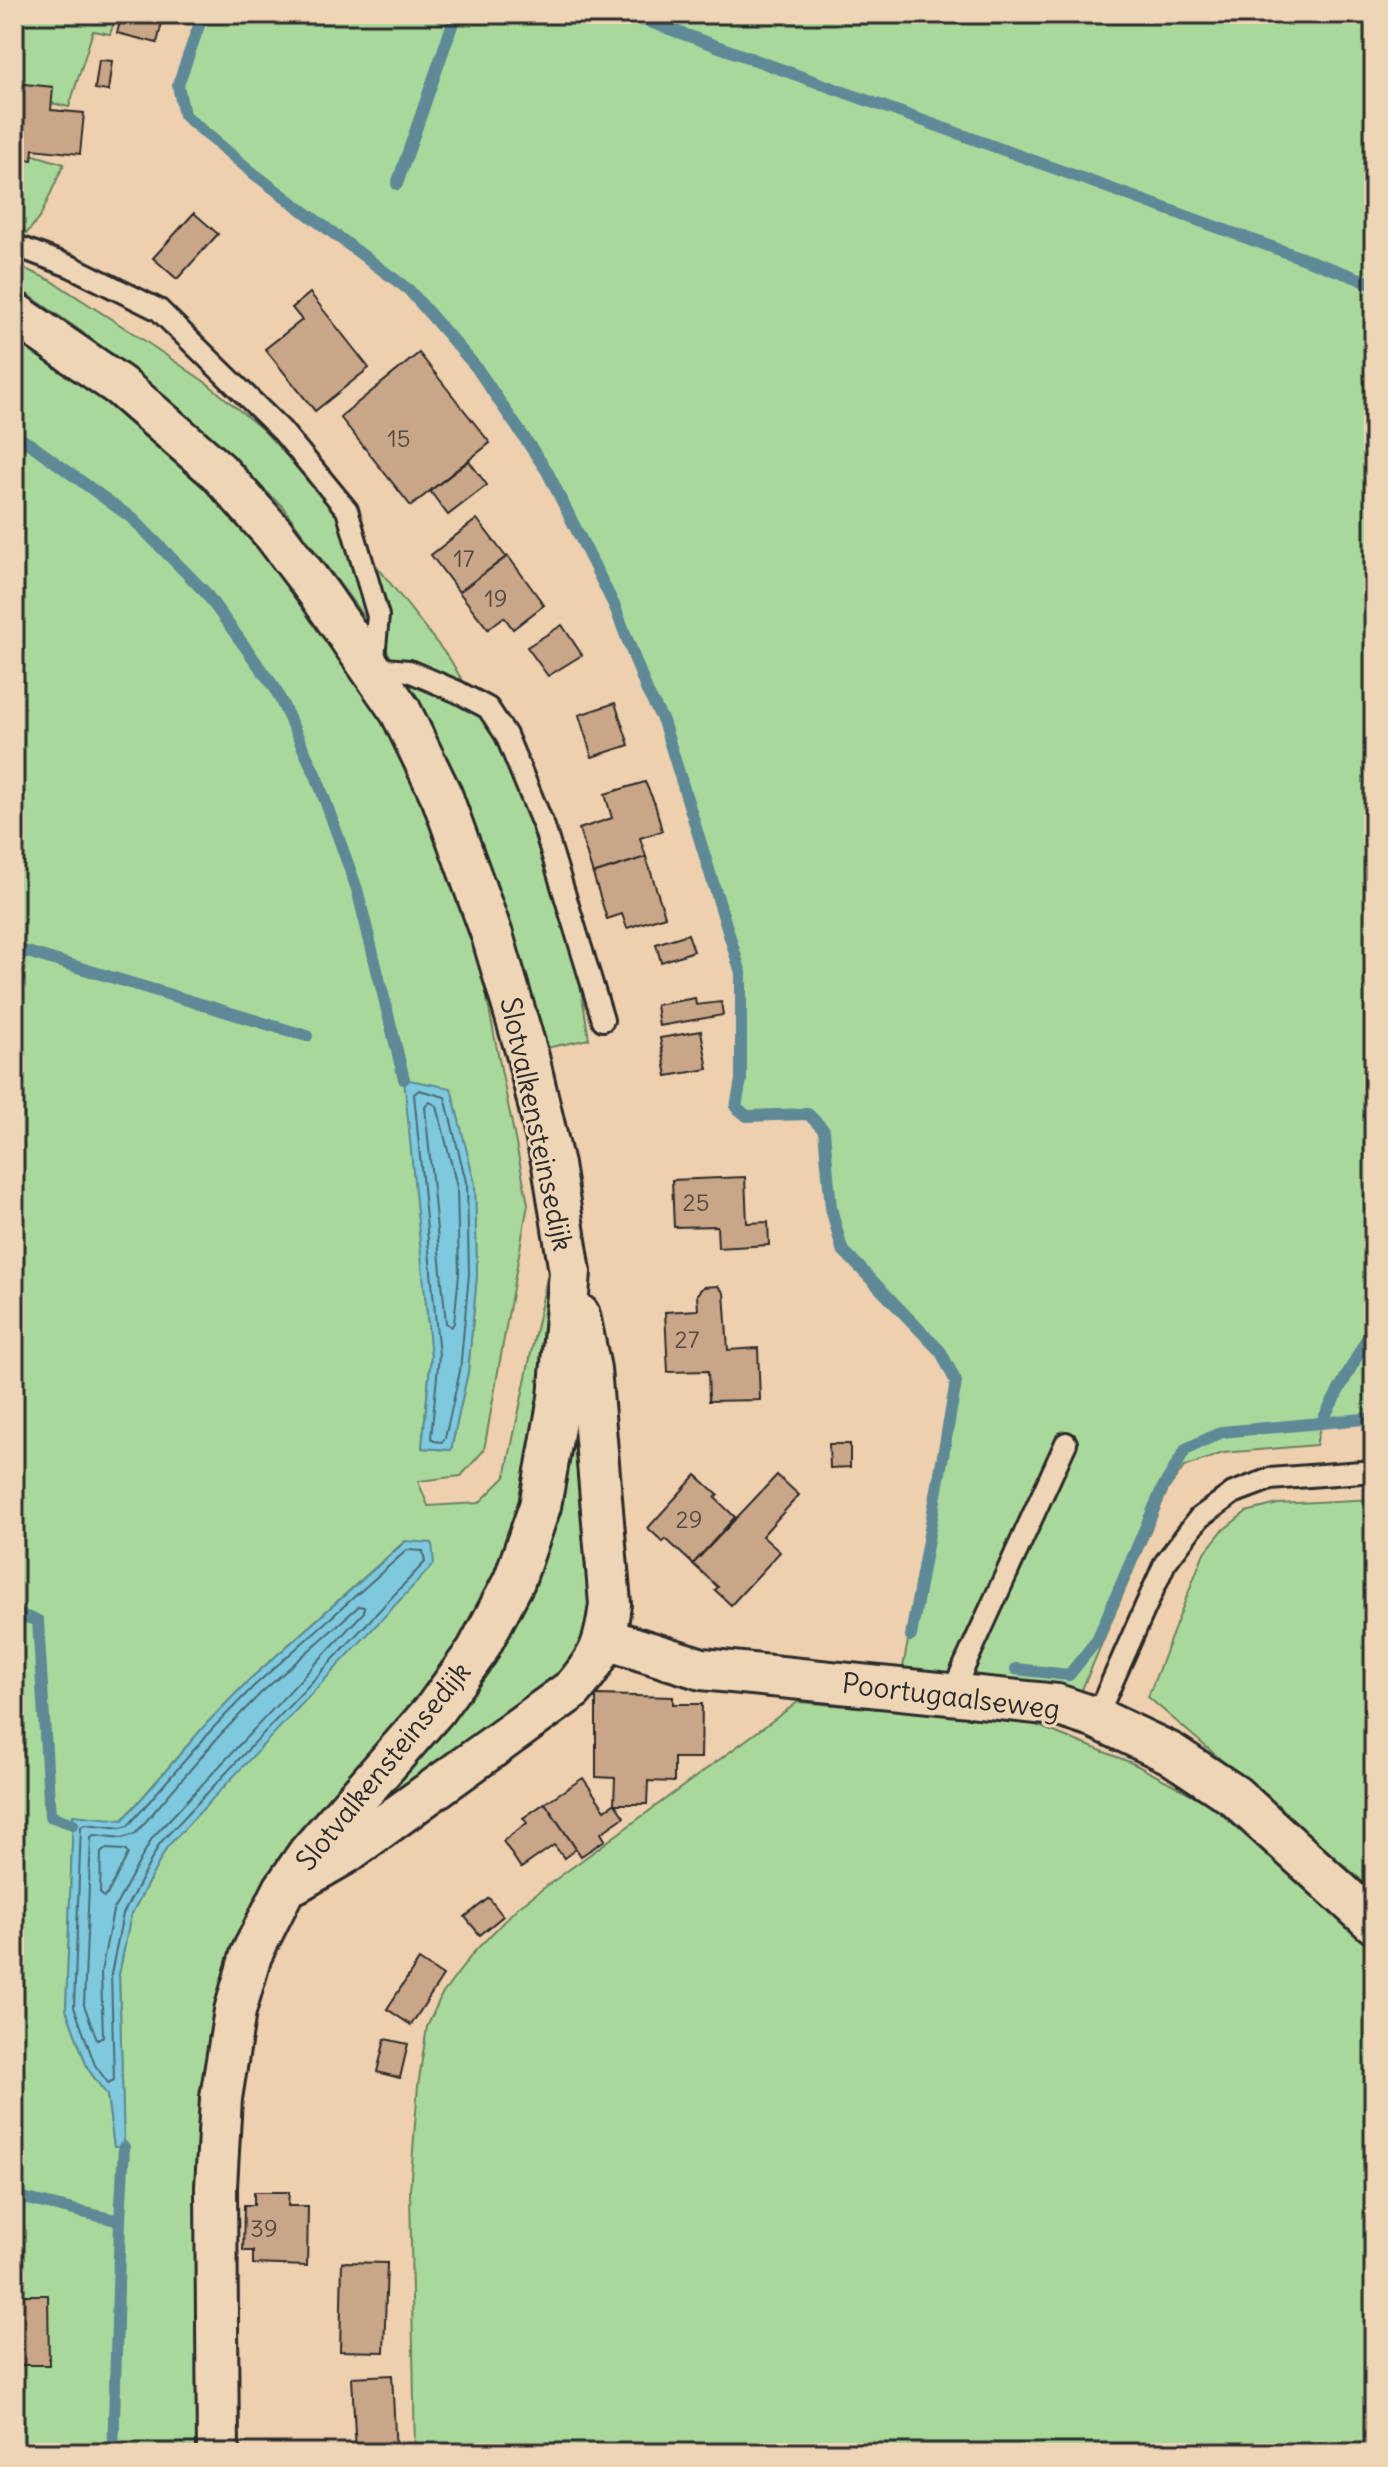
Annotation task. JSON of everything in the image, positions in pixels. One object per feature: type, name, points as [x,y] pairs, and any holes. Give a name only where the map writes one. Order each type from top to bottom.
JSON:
[{"type":"street","name":"Slotvalkensteinsedijk","points":[[14,313],[120,386],[218,471],[274,534],[373,668],[401,712],[442,797],[492,935],[528,1057],[553,1165],[570,1272],[559,1398],[540,1506],[514,1581],[477,1651],[435,1709],[308,1854],[284,1889],[251,1955],[235,2011],[221,2098],[216,2187],[218,2453]]},
{"type":"street","points":[[284,1889],[346,1853],[573,1689],[593,1666],[606,1639],[610,1604],[590,1369],[570,1272]]},
{"type":"street","name":"Poortugaalseweg","points":[[606,1639],[702,1669],[1057,1705],[1096,1718],[1170,1753],[1235,1796],[1374,1923]]},
{"type":"lane","points":[[14,245],[72,267],[159,310],[282,431],[347,510],[378,616],[373,668],[409,671],[458,692],[488,708],[506,735],[544,827],[603,1020]]},
{"type":"lane","points":[[952,1693],[1066,1443]]},
{"type":"lane","points":[[1096,1718],[1165,1563],[1199,1518],[1233,1493],[1270,1479],[1374,1471]]},
{"type":"green space","points":[[14,14],[117,14],[110,34],[93,31],[69,107],[15,95],[14,99]]},
{"type":"green space","points":[[203,14],[1374,14],[1374,1418],[1321,1423],[1316,1445],[1223,1453],[1184,1467],[1168,1489],[1081,1692],[902,1673],[956,1381],[941,1352],[842,1249],[831,1208],[824,1130],[808,1114],[747,1116],[736,1107],[741,1080],[741,973],[663,721],[647,691],[615,606],[547,471],[476,367],[409,290],[253,173],[184,115],[178,85]]},
{"type":"green space","points":[[14,149],[64,164],[40,217],[27,233],[14,227]]},
{"type":"green space","points":[[14,264],[52,281],[142,339],[208,384],[263,430],[312,483],[451,661],[506,757],[540,844],[578,971],[589,1039],[546,1048],[461,785],[377,634],[282,506],[152,387],[84,333],[14,285]]},
{"type":"green space","points":[[14,331],[155,436],[216,495],[276,561],[375,704],[415,777],[476,944],[528,1204],[484,1450],[461,1476],[418,1481],[428,1506],[479,1503],[505,1477],[547,1277],[534,1438],[521,1501],[504,1553],[460,1649],[255,1906],[206,2453],[14,2453]],"holes":[[[405,1079],[475,1184],[477,1275],[468,1372],[451,1450],[422,1448],[431,1356]],[[405,1541],[167,1847],[131,1915],[119,1974],[124,2147],[114,2147],[107,2095],[88,2069],[66,2009],[73,1815],[122,1821],[207,1723],[249,1680]]]},
{"type":"green space","points":[[564,1356],[591,1588],[579,1658],[335,1840],[490,1656]]},
{"type":"green space","points":[[1374,1499],[1374,1891],[1148,1697],[1203,1555],[1222,1531],[1246,1512],[1278,1504]]},
{"type":"green space","points":[[798,1702],[1026,1721],[1132,1763],[1210,1804],[1374,1950],[1374,2453],[415,2453],[410,2190],[418,2086],[427,2027],[441,1996],[474,1952],[518,1907]]},
{"type":"water","points":[[404,1079],[451,1088],[475,1184],[477,1275],[468,1372],[451,1450],[422,1448],[431,1356]]},
{"type":"water","points":[[406,1541],[432,1543],[434,1564],[167,1847],[131,1915],[119,1974],[124,2147],[114,2147],[107,2095],[88,2069],[66,2009],[73,1815],[123,1820],[207,1723],[249,1680]]},
{"type":"building","points":[[122,14],[164,14],[157,43],[117,33]]},
{"type":"building","points":[[99,60],[112,61],[108,91],[95,89]]},
{"type":"building","points":[[14,83],[53,87],[51,110],[84,113],[80,154],[33,149],[32,160],[14,158]]},
{"type":"building","points":[[194,213],[218,234],[177,279],[153,258]]},
{"type":"building","points":[[310,293],[369,368],[315,411],[265,349],[302,320],[292,308]]},
{"type":"building","points":[[419,353],[490,443],[411,506],[340,417]]},
{"type":"building","points":[[469,461],[487,485],[448,515],[430,491]]},
{"type":"building","points":[[477,519],[506,557],[459,592],[431,555]]},
{"type":"building","points":[[508,556],[544,605],[513,629],[504,617],[488,629],[459,592]]},
{"type":"building","points":[[562,625],[582,655],[548,676],[527,647]]},
{"type":"building","points":[[615,703],[629,745],[592,757],[579,715]]},
{"type":"building","points":[[645,782],[662,831],[640,838],[646,857],[593,874],[579,829],[612,818],[605,794]]},
{"type":"building","points":[[646,857],[665,916],[627,928],[622,914],[607,919],[593,874]]},
{"type":"building","points":[[688,934],[694,951],[661,962],[656,944]]},
{"type":"building","points":[[695,998],[696,1005],[721,1002],[723,1015],[659,1026],[656,1005]]},
{"type":"building","points":[[701,1031],[708,1069],[667,1076],[660,1038]]},
{"type":"building","points":[[745,1177],[747,1223],[768,1222],[769,1245],[718,1248],[717,1226],[674,1227],[672,1180]]},
{"type":"building","points":[[718,1286],[724,1293],[728,1350],[758,1348],[760,1400],[709,1401],[708,1371],[668,1372],[665,1312],[698,1310],[697,1294],[703,1287]]},
{"type":"building","points":[[829,1444],[850,1444],[850,1467],[830,1468]]},
{"type":"building","points":[[696,1475],[718,1495],[715,1498],[735,1517],[693,1564],[666,1539],[663,1542],[648,1528]]},
{"type":"building","points":[[777,1475],[799,1495],[762,1536],[780,1552],[731,1605],[715,1590],[718,1587],[693,1564]]},
{"type":"building","points":[[596,1695],[673,1697],[673,1704],[702,1704],[701,1758],[674,1758],[674,1782],[648,1781],[647,1804],[615,1804],[624,1817],[601,1833],[605,1840],[581,1856],[545,1803],[583,1778],[605,1810],[614,1804],[615,1778],[596,1777]]},
{"type":"building","points":[[545,1803],[576,1849],[564,1858],[554,1845],[521,1868],[503,1841],[527,1823],[523,1818]]},
{"type":"building","points":[[489,1898],[503,1916],[480,1935],[465,1917]]},
{"type":"building","points":[[419,1960],[443,1976],[411,2025],[387,2009]]},
{"type":"building","points":[[385,2039],[408,2044],[400,2078],[377,2072]]},
{"type":"building","points":[[254,2192],[289,2192],[288,2206],[308,2206],[307,2266],[253,2264],[253,2251],[243,2251],[244,2205],[254,2205]]},
{"type":"building","points":[[342,2262],[387,2263],[384,2352],[340,2351]]},
{"type":"building","points":[[14,2295],[48,2295],[49,2365],[20,2365],[20,2406],[14,2406]]},
{"type":"building","points":[[392,2375],[396,2453],[356,2453],[352,2377]]},
{"type":"waterway","points":[[203,14],[178,85],[184,115],[253,173],[409,290],[476,367],[547,471],[615,607],[647,691],[663,721],[741,973],[741,1080],[736,1107],[747,1116],[808,1114],[824,1130],[831,1208],[842,1249],[941,1352],[956,1382],[911,1636]]},
{"type":"waterway","points":[[397,184],[456,14]]},
{"type":"waterway","points":[[628,14],[1374,284]]},
{"type":"waterway","points":[[14,435],[133,519],[205,592],[275,688],[317,778],[357,889],[404,1079]]},
{"type":"waterway","points":[[14,948],[307,1036]]},
{"type":"waterway","points":[[1321,1423],[1374,1325]]},
{"type":"waterway","points":[[1016,1669],[1069,1675],[1097,1640],[1162,1489],[1186,1449],[1222,1432],[1374,1418]]},
{"type":"waterway","points":[[14,1613],[38,1621],[50,1816],[73,1824]]},
{"type":"waterway","points":[[120,2221],[124,2147]]},
{"type":"waterway","points":[[14,2196],[120,2221],[113,2453]]}]
